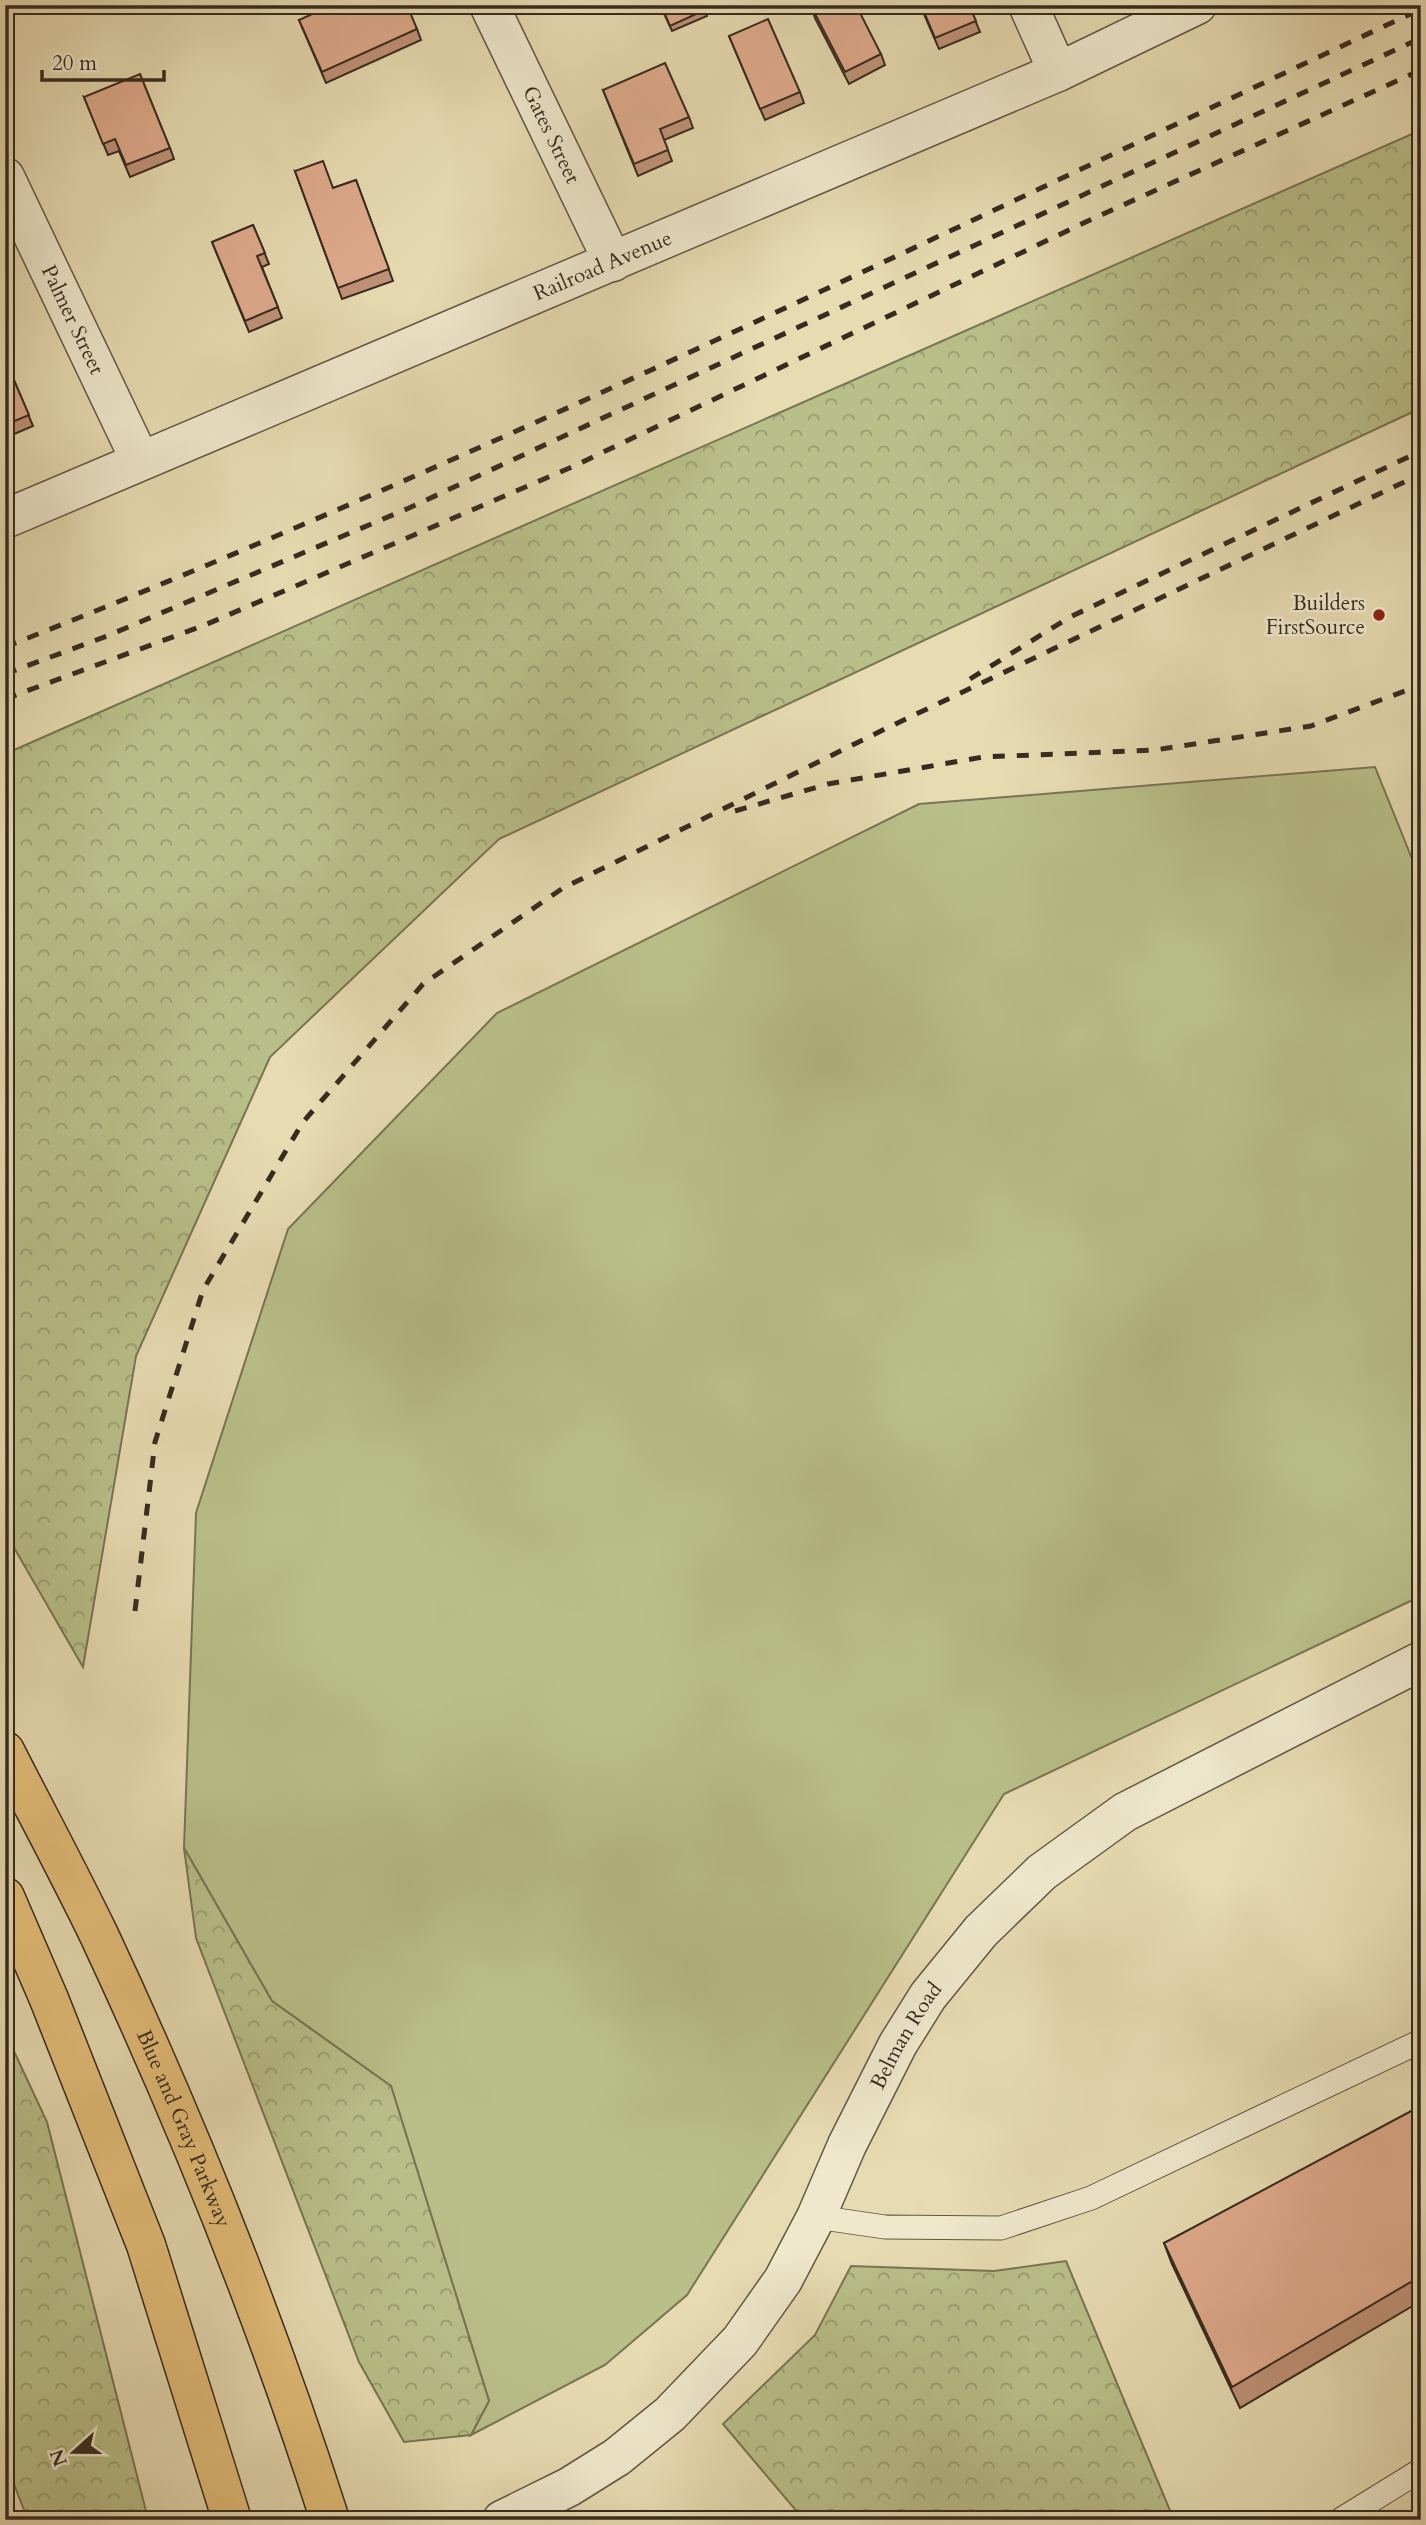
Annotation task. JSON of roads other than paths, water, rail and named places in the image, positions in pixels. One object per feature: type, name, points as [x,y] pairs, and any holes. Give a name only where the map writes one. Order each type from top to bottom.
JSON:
[{"type":"highway","name":"Blue and Gray Parkway","points":[[5,1751],[98,1933],[172,2097],[240,2263],[299,2424],[330,2520]]},
{"type":"highway","points":[[5,1897],[49,1999],[146,2245],[232,2520]]},
{"type":"street","name":"Gates Street","points":[[489,5],[613,261]]},
{"type":"street","points":[[1028,5],[1058,72]]},
{"type":"street","name":"Railroad Avenue","points":[[5,519],[1058,72],[1197,5]]},
{"type":"street","name":"Palmer Street","points":[[5,177],[140,460]]},
{"type":"street","name":"Belman Road","points":[[502,2520],[569,2487],[617,2458],[670,2414],[740,2341],[783,2280],[898,2044],[928,1996],[981,1931],[1042,1872],[1125,1812],[1421,1661]]},
{"type":"lane","points":[[816,2217],[885,2227],[1001,2228],[1037,2218],[1091,2198],[1421,2041]]},
{"type":"lane","points":[[1340,2520],[1421,2470]]},
{"type":"railway","points":[[5,647],[185,574],[541,420],[1421,9]]},
{"type":"railway","points":[[5,674],[107,636],[409,508],[1421,38]]},
{"type":"railway","points":[[5,699],[205,625],[574,466],[1090,220],[1421,70]]},
{"type":"railway","points":[[970,679],[1070,617],[1421,451]]},
{"type":"railway","points":[[135,1611],[155,1442],[203,1290],[303,1122],[423,984],[563,888],[887,728],[1421,474]]},
{"type":"railway","points":[[735,811],[828,784],[983,757],[1155,750],[1311,726],[1421,685]]},
{"type":"place","name":"Builders FirstSource","points":[[1379,615]]}]
